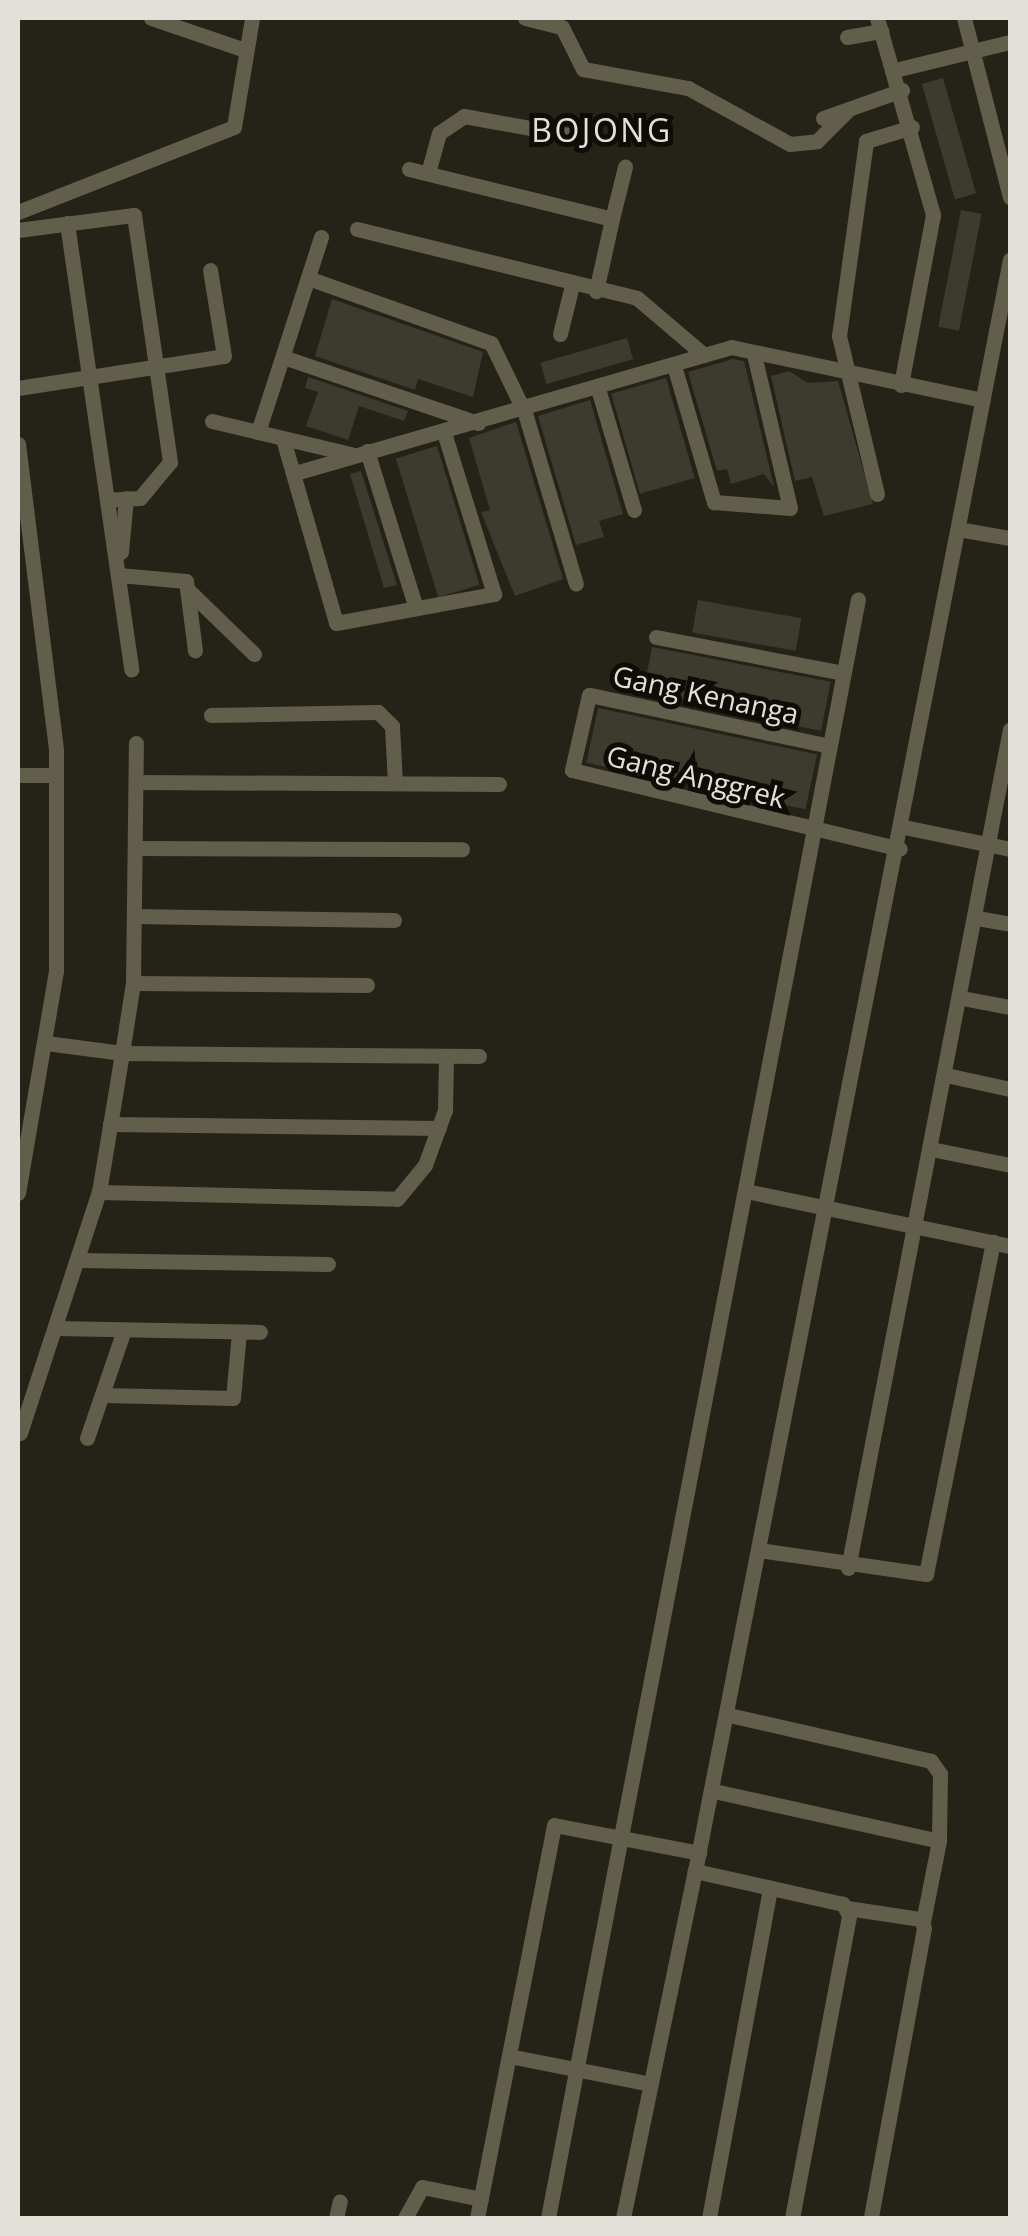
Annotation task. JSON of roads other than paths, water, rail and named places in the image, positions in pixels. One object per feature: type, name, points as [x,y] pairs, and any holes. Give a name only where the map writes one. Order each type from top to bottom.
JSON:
[{"type":"street","points":[[151,18],[198,25],[245,50]]},
{"type":"street","points":[[18,212],[234,127],[252,18]]},
{"type":"street","points":[[525,18],[562,26],[582,69],[688,88],[790,144],[817,141],[849,109]]},
{"type":"street","points":[[964,18],[1010,198]]},
{"type":"street","points":[[846,37],[879,24],[902,90],[933,216],[901,385]]},
{"type":"street","points":[[896,70],[976,54],[1010,42]]},
{"type":"street","points":[[823,118],[902,90]]},
{"type":"street","points":[[428,173],[439,133],[464,116],[569,135]]},
{"type":"street","points":[[877,494],[839,336],[866,141],[912,127]]},
{"type":"street","points":[[410,168],[612,219]]},
{"type":"street","points":[[596,291],[625,168]]},
{"type":"street","points":[[18,230],[134,214],[170,462],[140,498],[107,500]]},
{"type":"street","points":[[68,223],[131,669]]},
{"type":"street","points":[[357,229],[596,291],[637,298],[704,355]]},
{"type":"street","points":[[258,432],[322,237]]},
{"type":"street","points":[[622,2218],[714,1790],[830,1208],[1010,260]]},
{"type":"street","points":[[18,388],[224,356],[210,270]]},
{"type":"street","points":[[308,278],[491,343],[525,413],[576,584]]},
{"type":"street","points":[[560,334],[572,285]]},
{"type":"street","points":[[295,473],[599,392],[731,347],[754,355],[982,400]]},
{"type":"street","points":[[674,369],[714,502],[790,508],[754,355]]},
{"type":"street","points":[[283,357],[482,424]]},
{"type":"street","points":[[599,392],[634,510]]},
{"type":"street","points":[[212,421],[360,453]]},
{"type":"street","points":[[284,439],[336,623],[414,602],[494,594],[444,432]]},
{"type":"street","points":[[18,444],[25,533],[56,752],[56,970],[18,1193]]},
{"type":"street","points":[[360,453],[414,602]]},
{"type":"street","points":[[118,581],[126,498]]},
{"type":"street","points":[[958,528],[1010,538]]},
{"type":"street","points":[[118,581],[178,574],[188,590],[254,654]]},
{"type":"street","points":[[188,590],[195,650]]},
{"type":"street","points":[[548,2218],[814,830],[838,672],[858,599]]},
{"type":"street","points":[[656,637],[838,672]]},
{"type":"street","name":"Gang Kenanga","points":[[572,765],[590,695],[825,744]]},
{"type":"street","points":[[211,716],[378,712],[392,726],[395,783]]},
{"type":"street","points":[[848,1568],[962,998],[1006,770],[1010,730]]},
{"type":"street","points":[[20,1433],[62,1329],[98,1192],[122,1053],[133,982],[136,743]]},
{"type":"street","name":"Gang Anggrek","points":[[572,765],[900,850]]},
{"type":"street","points":[[18,776],[56,775]]},
{"type":"street","points":[[136,782],[499,784]]},
{"type":"street","points":[[904,827],[1010,849]]},
{"type":"street","points":[[135,848],[462,849]]},
{"type":"street","points":[[134,916],[394,920]]},
{"type":"street","points":[[977,918],[1010,924]]},
{"type":"street","points":[[133,982],[367,984]]},
{"type":"street","points":[[962,998],[1010,1006]]},
{"type":"street","points":[[46,1043],[122,1053],[479,1056]]},
{"type":"street","points":[[98,1192],[397,1198],[439,1128],[446,1056]]},
{"type":"street","points":[[946,1075],[1010,1089]]},
{"type":"street","points":[[18,1100],[36,1103]]},
{"type":"street","points":[[110,1124],[439,1128]]},
{"type":"street","points":[[931,1149],[1010,1165]]},
{"type":"street","points":[[746,1191],[1010,1246]]},
{"type":"street","points":[[759,1550],[911,1578],[930,1566],[993,1242]]},
{"type":"street","points":[[78,1260],[328,1264]]},
{"type":"street","points":[[62,1329],[260,1332]]},
{"type":"street","points":[[62,1329],[113,1350]]},
{"type":"street","points":[[87,1438],[104,1395],[113,1350],[124,1330]]},
{"type":"street","points":[[104,1395],[232,1398],[240,1332]]},
{"type":"street","points":[[729,1716],[931,1761],[940,1774],[939,1841],[871,2218]]},
{"type":"street","points":[[714,1790],[939,1841]]},
{"type":"street","points":[[477,2218],[554,1825],[699,1853]]},
{"type":"street","points":[[695,1871],[847,1908],[924,1922]]},
{"type":"street","points":[[709,2218],[770,1888]]},
{"type":"street","points":[[792,2218],[847,1908]]},
{"type":"street","points":[[509,2056],[650,2084]]},
{"type":"street","points":[[405,2218],[422,2187],[481,2198]]},
{"type":"street","points":[[336,2218],[340,2200]]},
{"type":"district","name":"BOJONG","points":[[602,130]]}]
